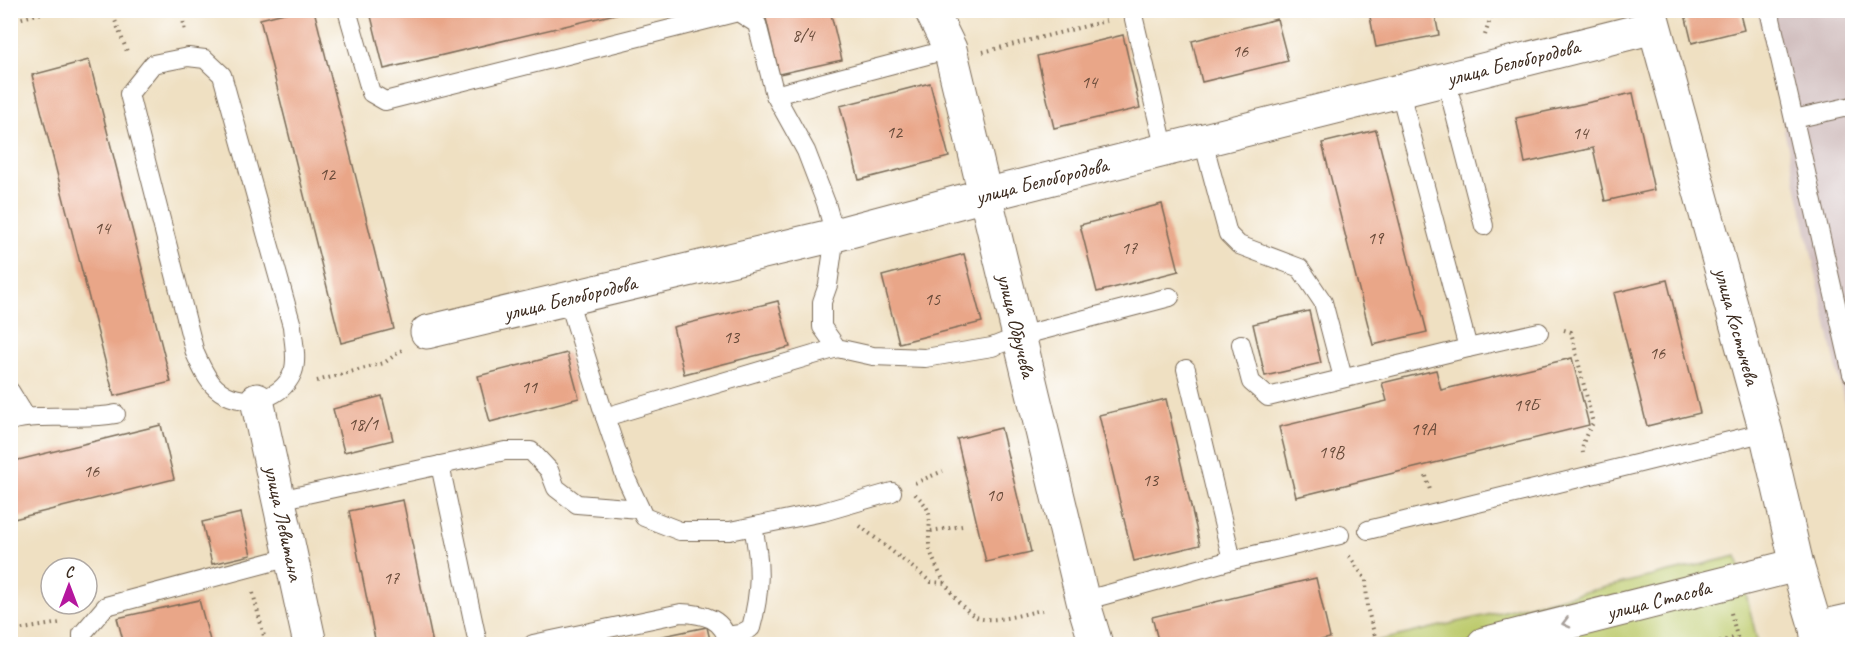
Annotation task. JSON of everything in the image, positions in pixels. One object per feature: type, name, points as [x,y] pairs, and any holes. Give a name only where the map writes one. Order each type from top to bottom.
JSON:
[{"type":"street","name":"улица Обручева","points":[[935,12],[952,55],[1083,601],[1096,645]]},
{"type":"street","name":"улица Белобородова","points":[[427,332],[835,235],[985,195],[1446,81],[1652,19]]},
{"type":"street","name":"улица Костычева","points":[[1652,19],[1766,432],[1797,565],[1817,637]]},
{"type":"street","name":"улица Левитана","points":[[269,395],[279,500],[310,645]]},
{"type":"street","name":"улица Стасова","points":[[1484,645],[1797,565]]},
{"type":"street","points":[[1817,637],[1852,620]]},
{"type":"lane","points":[[347,10],[371,93],[385,101],[738,12],[757,24],[775,95],[806,150],[826,203],[835,235],[828,285],[822,302],[822,327],[837,348]]},
{"type":"lane","points":[[1769,10],[1852,374]]},
{"type":"lane","points":[[1131,13],[1165,150]]},
{"type":"lane","points":[[775,95],[952,55]]},
{"type":"lane","points":[[188,57],[205,59],[222,75],[292,326],[294,371],[269,395],[233,399],[215,388],[195,353],[129,94],[144,73],[153,63],[188,57]]},
{"type":"lane","points":[[1446,81],[1484,226]]},
{"type":"lane","points":[[1400,92],[1468,348]]},
{"type":"lane","points":[[1794,119],[1852,106]]},
{"type":"lane","points":[[1203,141],[1228,234],[1239,245],[1300,268],[1323,302],[1343,378]]},
{"type":"lane","points":[[605,417],[837,348],[873,356],[925,358],[992,347],[1020,336],[1170,297]]},
{"type":"lane","points":[[568,298],[624,476],[644,516],[680,531],[730,531],[823,512],[892,492]]},
{"type":"lane","points":[[1241,344],[1251,382],[1268,397],[1539,332]]},
{"type":"lane","points":[[1186,369],[1232,560]]},
{"type":"lane","points":[[10,391],[18,419],[116,414]]},
{"type":"lane","points":[[1368,530],[1766,432]]},
{"type":"lane","points":[[279,500],[505,451],[531,451],[549,470],[556,488],[577,504],[640,509]]},
{"type":"lane","points":[[440,465],[478,645]]},
{"type":"lane","points":[[533,645],[681,613],[704,614],[726,631],[728,640],[740,634],[751,628],[757,606],[760,580],[759,557],[753,527]]},
{"type":"lane","points":[[1083,601],[1232,560],[1340,535]]},
{"type":"lane","points":[[82,645],[82,634],[106,606],[290,557]]},
{"type":"path","points":[[10,21],[54,10]]},
{"type":"path","points":[[111,10],[127,52],[144,73]]},
{"type":"path","points":[[952,55],[1131,13]]},
{"type":"path","points":[[1539,332],[1559,329],[1571,332],[1593,423],[1582,448]]},
{"type":"path","points":[[269,395],[384,363]]},
{"type":"path","points":[[1426,476],[1430,490]]},
{"type":"path","points":[[892,492],[914,493],[927,505],[931,531],[929,545],[937,570],[958,603],[981,620],[1006,618],[1042,610]]},
{"type":"path","points":[[823,512],[858,525],[931,582],[946,583]]},
{"type":"path","points":[[931,531],[962,526]]},
{"type":"path","points":[[1340,535],[1343,549],[1366,580],[1367,607],[1377,645]]},
{"type":"path","points":[[247,569],[266,645]]},
{"type":"path","points":[[1730,610],[1739,645]]},
{"type":"path","points":[[10,631],[97,617]]},
{"type":"path","points":[[1714,645],[1737,637]]},
{"type":"shaded area","points":[[1758,11],[1852,11],[1852,438]]},
{"type":"green space","points":[[1737,556],[1758,644],[1365,644]]},
{"type":"building","points":[[296,10],[314,10],[394,329],[341,343],[260,19]]},
{"type":"building","points":[[376,10],[628,11],[384,69],[370,12]]},
{"type":"building","points":[[764,10],[830,10],[842,60],[779,74]]},
{"type":"building","points":[[1434,10],[1439,35],[1376,47],[1369,12]]},
{"type":"building","points":[[1684,10],[1739,10],[1744,30],[1692,43]]},
{"type":"building","points":[[1277,19],[1288,61],[1202,82],[1192,41]]},
{"type":"building","points":[[1123,35],[1140,108],[1054,128],[1037,56]]},
{"type":"building","points":[[89,60],[171,382],[114,396],[32,75]]},
{"type":"building","points":[[930,83],[949,157],[859,180],[840,106]]},
{"type":"building","points":[[1633,93],[1654,190],[1605,201],[1593,148],[1525,163],[1516,118]]},
{"type":"building","points":[[1376,130],[1427,332],[1373,345],[1322,143]]},
{"type":"building","points":[[1162,204],[1179,271],[1097,292],[1080,225]]},
{"type":"building","points":[[964,254],[982,322],[899,343],[882,276]]},
{"type":"building","points":[[1667,280],[1700,413],[1647,426],[1614,293]]},
{"type":"building","points":[[778,301],[790,347],[684,374],[673,327]]},
{"type":"building","points":[[1309,311],[1321,363],[1265,376],[1253,324]]},
{"type":"building","points":[[567,353],[579,398],[490,422],[478,376]]},
{"type":"building","points":[[1572,358],[1589,425],[1296,497],[1279,427],[1387,401],[1382,383],[1436,370],[1441,390]]},
{"type":"building","points":[[382,396],[393,440],[344,452],[333,409]]},
{"type":"building","points":[[1166,399],[1200,545],[1134,561],[1099,415]]},
{"type":"building","points":[[161,425],[174,479],[10,520],[10,462]]},
{"type":"building","points":[[1001,428],[1031,552],[986,562],[957,439]]},
{"type":"building","points":[[403,500],[433,644],[376,644],[349,511]]},
{"type":"building","points":[[241,513],[251,555],[212,564],[202,522]]},
{"type":"building","points":[[1316,578],[1330,638],[1303,644],[1159,644],[1152,617]]},
{"type":"building","points":[[199,600],[211,644],[124,644],[117,618]]},
{"type":"building","points":[[707,627],[711,644],[629,644],[629,643]]}]
